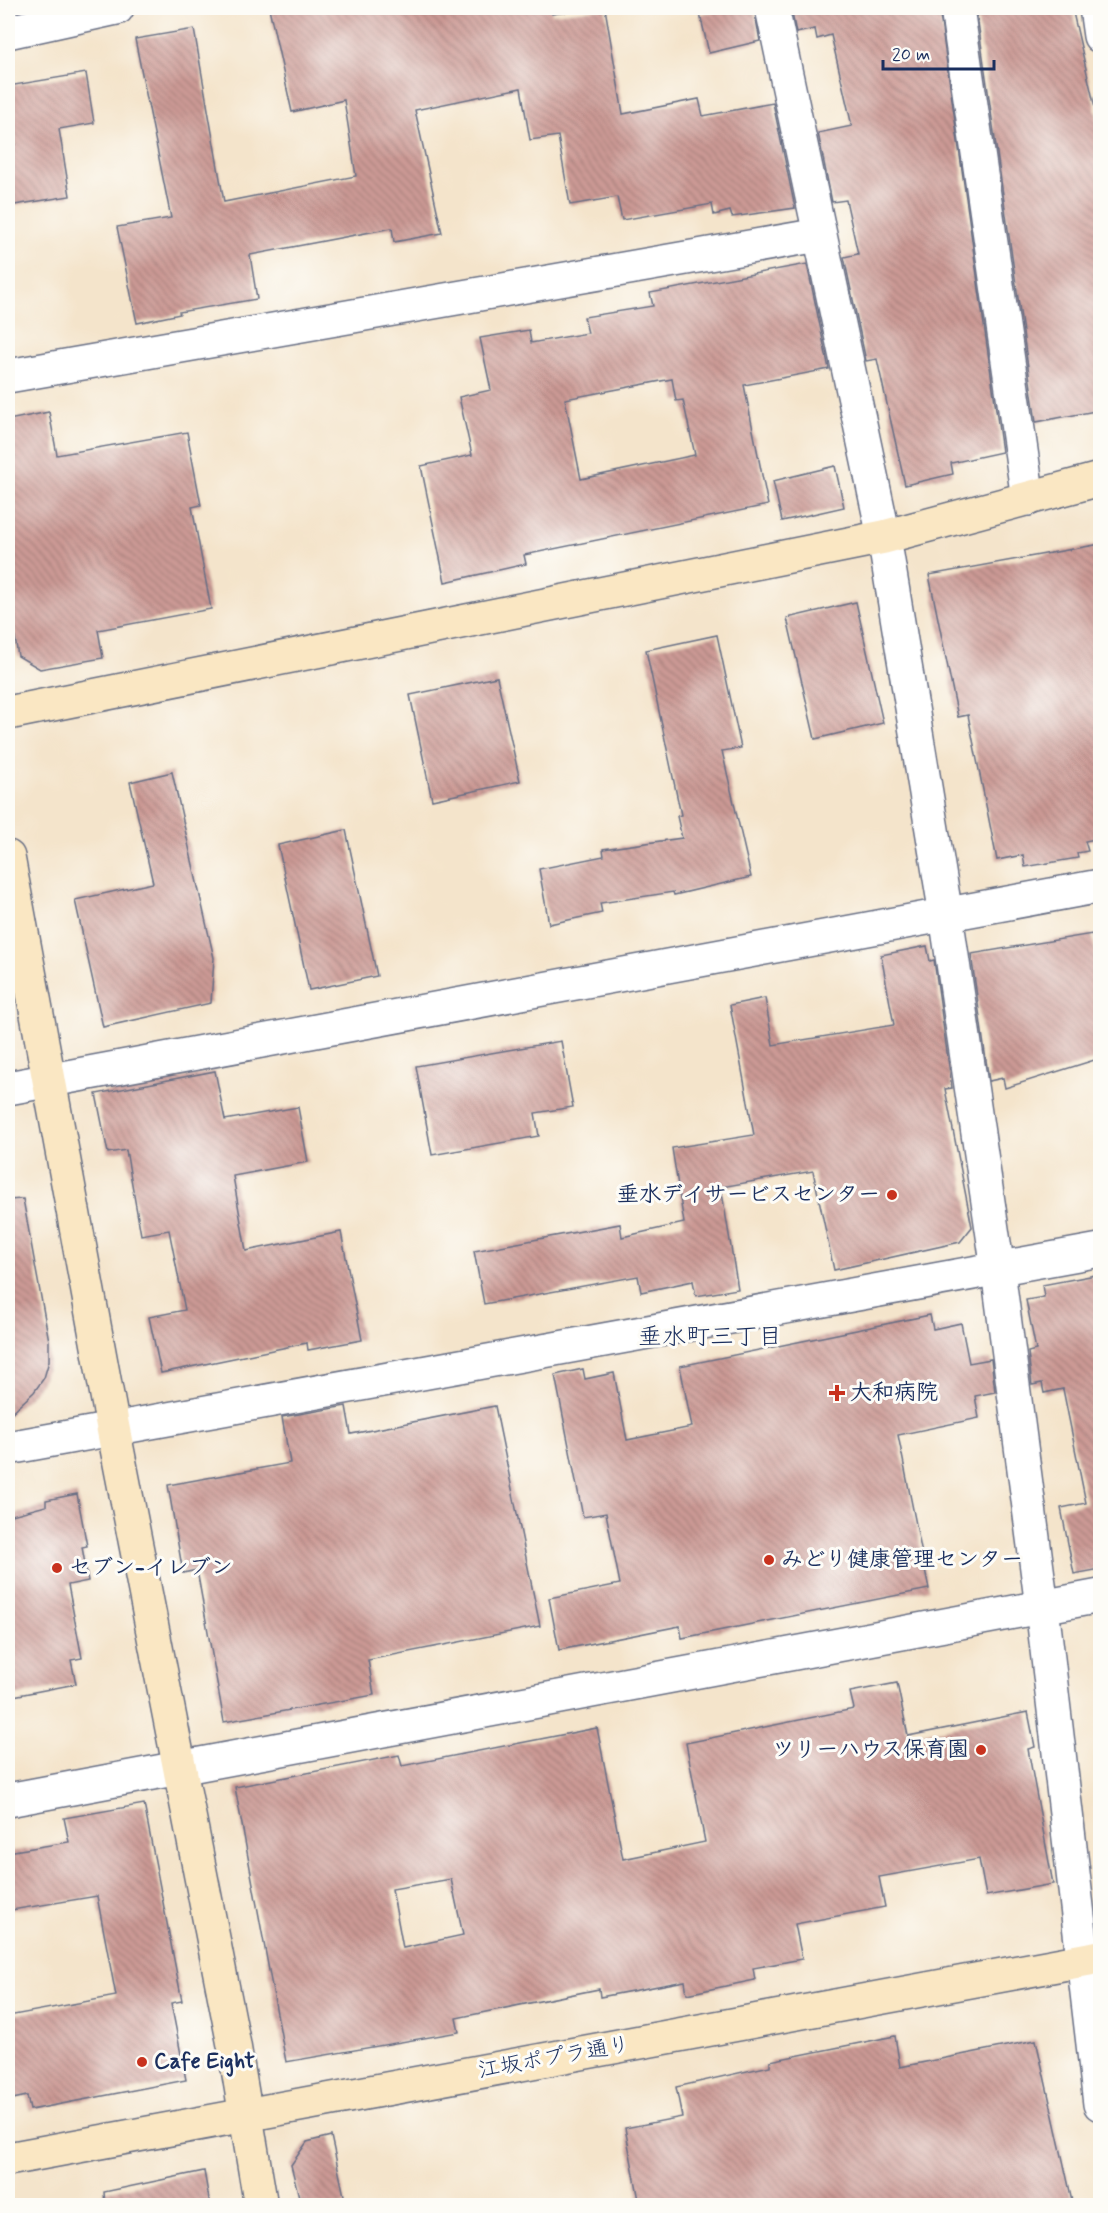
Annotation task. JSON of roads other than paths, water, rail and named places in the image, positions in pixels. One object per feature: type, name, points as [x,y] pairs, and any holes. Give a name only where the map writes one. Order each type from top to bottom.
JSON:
[{"type":"street","points":[[8,32],[117,8]]},
{"type":"street","points":[[772,8],[884,537],[946,915],[998,1270],[1042,1607],[1092,1959],[1101,2104]]},
{"type":"street","points":[[957,8],[1028,500]]},
{"type":"street","points":[[1096,8],[1101,36]]},
{"type":"street","points":[[8,376],[819,235]]},
{"type":"street","points":[[8,713],[884,537],[1101,479]]},
{"type":"street","points":[[8,857],[113,1428],[180,1768],[261,2205]]},
{"type":"street","points":[[8,1088],[1101,886]]},
{"type":"street","points":[[8,1448],[1101,1250]]},
{"type":"street","points":[[8,1800],[1101,1596]]},
{"type":"street","name":"江坂ポプラ通り","points":[[8,2159],[1092,1959]]},
{"type":"place","name":"垂水デイサービスセンター","points":[[892,1195]]},
{"type":"place","name":"大和病院","points":[[837,1393]]},
{"type":"place","name":"みどり健康管理センター","points":[[769,1560]]},
{"type":"place","name":"セブン-イレブン","points":[[57,1568]]},
{"type":"place","name":"ツリーハウス保育園","points":[[981,1750]]},
{"type":"place","name":"Cafe Eight","points":[[142,2062]]},
{"type":"district","name":"垂水町三丁目","points":[[710,1337]]}]
